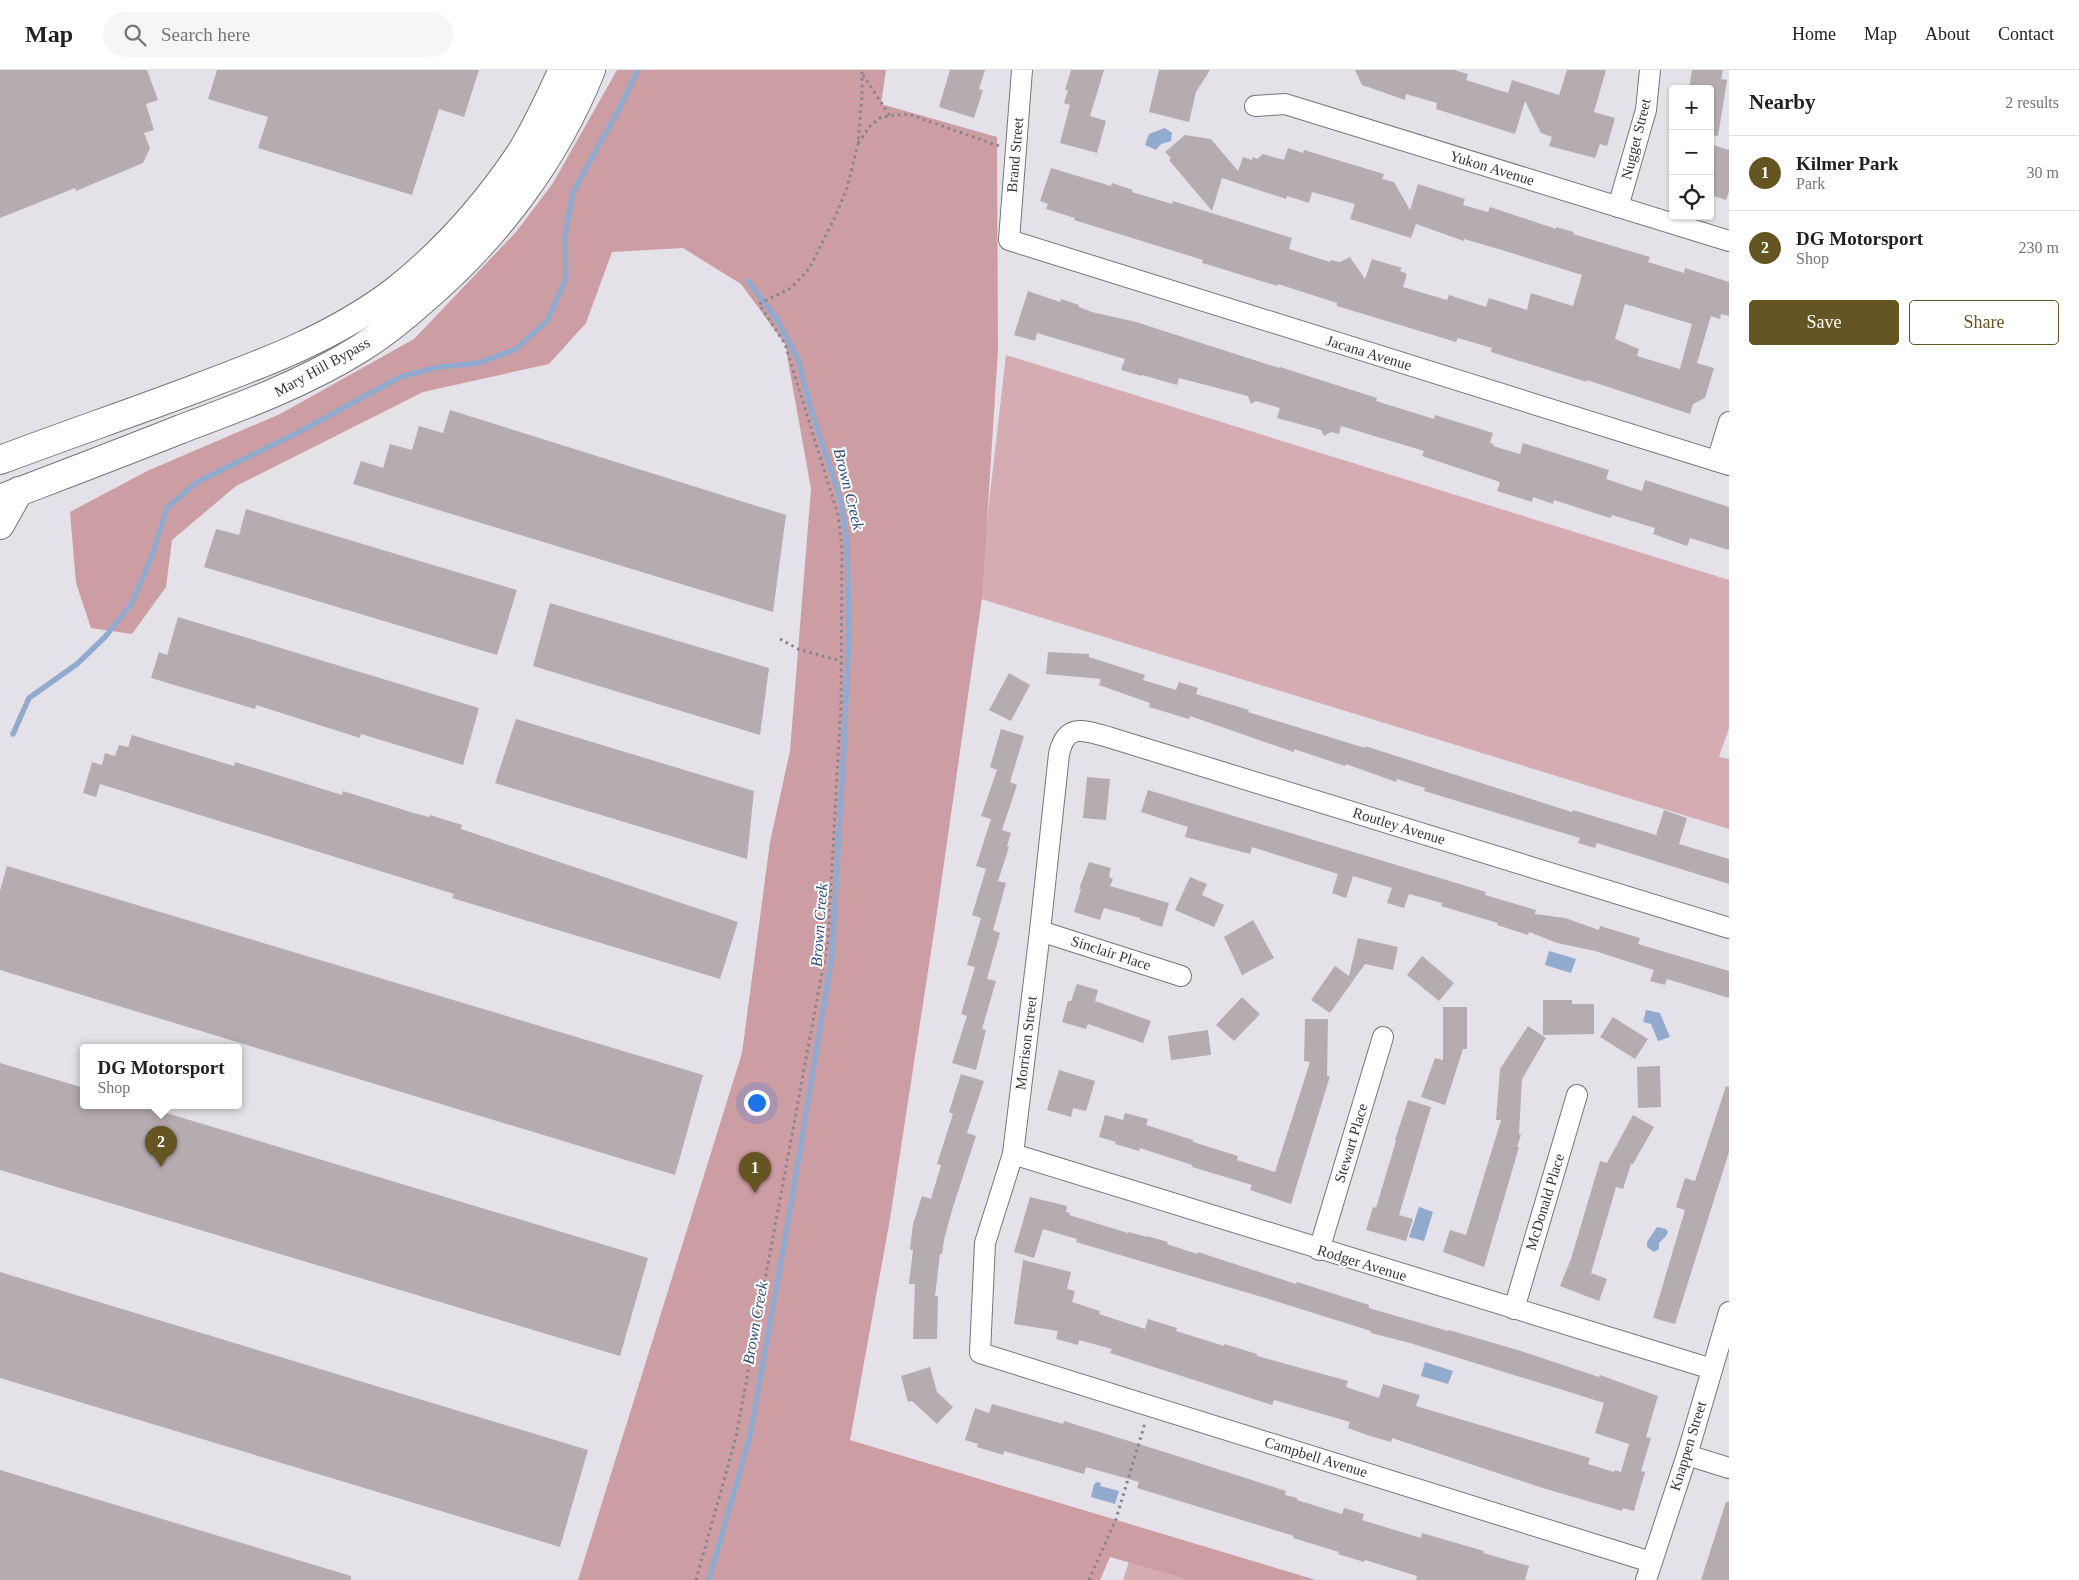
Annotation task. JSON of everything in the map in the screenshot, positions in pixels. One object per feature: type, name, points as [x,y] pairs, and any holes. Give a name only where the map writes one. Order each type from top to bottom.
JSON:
[{"type":"highway","name":"Mary Hill Bypass","points":[[2,458],[255,367],[316,339],[350,320],[394,291],[438,254],[494,190],[523,149],[540,119],[563,70]]},
{"type":"highway","name":"Mary Hill Bypass","points":[[10,495],[275,394],[362,347],[404,317],[454,274],[510,209],[537,172],[558,136],[591,70]]},
{"type":"highway","points":[[0,525],[10,495]]},
{"type":"street","name":"Brand Street","points":[[1008,240],[1022,70]]},
{"type":"street","name":"Nugget Street","points":[[1618,207],[1646,110],[1650,70]]},
{"type":"street","name":"Yukon Avenue","points":[[1255,106],[1284,104],[1729,241]]},
{"type":"street","name":"Jacana Avenue","points":[[1008,240],[1723,463]]},
{"type":"street","points":[[1723,463],[1729,422]]},
{"type":"street","name":"Routley Avenue","points":[[1069,733],[1083,730],[1108,737],[1729,928]]},
{"type":"street","name":"Morrison Street","points":[[980,1353],[985,1243],[1013,1154],[1059,754],[1062,742],[1069,733]]},
{"type":"street","name":"Sinclair Place","points":[[1040,931],[1181,976]]},
{"type":"street","name":"Stewart Place","points":[[1319,1250],[1383,1037]]},
{"type":"street","name":"McDonald Place","points":[[1514,1309],[1577,1095]]},
{"type":"street","name":"Rodger Avenue","points":[[1013,1154],[1319,1250],[1712,1369]]},
{"type":"street","name":"Knappen Street","points":[[1649,1571],[1687,1454],[1729,1312]]},
{"type":"street","name":"Campbell Avenue","points":[[980,1353],[1151,1405],[1649,1571]]},
{"type":"street","points":[[1687,1454],[1729,1468]]},
{"type":"path","points":[[862,72],[890,116]]},
{"type":"path","points":[[696,1580],[736,1437],[828,940],[841,703],[842,549],[838,515],[785,344],[758,304],[792,288],[810,269],[847,188],[858,144],[862,72]]},
{"type":"path","points":[[858,144],[871,125],[881,117],[908,114],[1015,152]]},
{"type":"path","points":[[780,639],[798,648],[842,661]]},
{"type":"path","points":[[1089,1580],[1116,1519],[1151,1405]]},
{"type":"shaded area","points":[[617,70],[886,70],[881,104],[997,137],[998,350],[982,598],[936,919],[890,1219],[850,1440],[1316,1580],[1190,1580],[1110,1557],[1100,1580],[578,1580],[742,1053],[770,842],[790,751],[811,489],[785,344],[741,284],[683,248],[612,252],[586,323],[549,364],[423,392],[236,486],[172,540],[166,587],[132,634],[91,628],[76,583],[70,512],[147,471],[280,414],[414,339],[516,232],[553,183]]},
{"type":"shaded area","points":[[1006,355],[1729,580],[1729,728],[1719,757],[1729,759],[1729,829],[978,598]]},
{"type":"shaded area","points":[[1134,1546],[1245,1580],[1123,1580]]},
{"type":"water","points":[[1165,128],[1172,133],[1171,141],[1161,144],[1156,150],[1145,145],[1149,134]]},
{"type":"water","points":[[1549,951],[1576,959],[1571,973],[1545,965]]},
{"type":"water","points":[[1646,1010],[1660,1013],[1670,1037],[1658,1041],[1651,1024],[1643,1022]]},
{"type":"water","points":[[1419,1207],[1433,1212],[1424,1241],[1409,1237]]},
{"type":"water","points":[[1657,1227],[1666,1229],[1668,1232],[1659,1243],[1659,1249],[1654,1252],[1647,1247],[1647,1242]]},
{"type":"water","points":[[1425,1362],[1453,1371],[1448,1384],[1421,1376]]},
{"type":"water","points":[[1097,1482],[1101,1483],[1100,1486],[1119,1491],[1115,1504],[1091,1497],[1094,1484]]},
{"type":"building","points":[[0,70],[147,70],[158,100],[146,104],[154,130],[144,133],[150,148],[143,163],[76,191],[75,188],[0,218]]},
{"type":"building","points":[[217,70],[479,70],[464,117],[439,109],[412,195],[258,148],[268,117],[208,99]]},
{"type":"building","points":[[950,70],[985,70],[979,89],[983,90],[974,118],[939,107]]},
{"type":"building","points":[[1071,70],[1104,70],[1090,116],[1106,121],[1097,153],[1060,143],[1070,105],[1064,103],[1068,90],[1065,90]]},
{"type":"building","points":[[1159,70],[1210,70],[1196,92],[1189,122],[1149,112]]},
{"type":"building","points":[[1355,70],[1454,70],[1468,74],[1466,80],[1508,93],[1512,80],[1559,95],[1567,70],[1606,70],[1594,112],[1615,118],[1607,146],[1600,144],[1595,158],[1549,146],[1552,137],[1541,133],[1525,101],[1515,134],[1436,109],[1437,103],[1406,94],[1405,100],[1362,85]]},
{"type":"building","points":[[1692,70],[1723,70],[1721,79],[1727,80],[1718,136],[1714,136],[1714,85],[1690,85]]},
{"type":"building","points":[[1185,135],[1211,139],[1238,171],[1243,157],[1252,160],[1253,157],[1257,159],[1263,154],[1284,160],[1288,148],[1303,153],[1304,150],[1384,174],[1382,179],[1394,182],[1410,210],[1418,184],[1465,199],[1463,205],[1488,212],[1490,207],[1650,257],[1648,262],[1684,273],[1685,268],[1729,282],[1729,316],[1721,314],[1720,319],[1711,316],[1697,363],[1714,368],[1705,398],[1693,404],[1690,414],[1587,380],[1587,382],[1491,352],[1492,348],[1458,338],[1456,342],[1337,306],[1337,303],[1278,284],[1277,286],[1202,263],[1203,260],[1074,220],[1075,218],[1046,209],[1048,204],[1040,201],[1051,168],[1111,186],[1112,183],[1133,190],[1132,192],[1172,204],[1173,201],[1292,238],[1289,249],[1330,262],[1331,260],[1340,262],[1350,257],[1365,279],[1372,259],[1402,268],[1400,271],[1407,274],[1403,287],[1447,300],[1449,295],[1486,307],[1489,298],[1527,310],[1531,293],[1573,306],[1582,275],[1464,239],[1464,241],[1416,224],[1411,238],[1350,219],[1355,204],[1312,192],[1309,203],[1287,196],[1286,199],[1222,178],[1212,211],[1169,160],[1171,158],[1165,152]],"holes":[[[1625,304],[1692,324],[1680,369],[1637,356],[1639,349],[1615,339]]]},
{"type":"building","points":[[1714,145],[1729,150],[1729,192],[1726,200],[1714,196]]},
{"type":"building","points":[[1028,291],[1060,302],[1061,299],[1092,312],[1136,322],[1280,367],[1377,398],[1376,401],[1434,419],[1435,415],[1493,433],[1490,443],[1494,444],[1493,446],[1520,454],[1523,443],[1609,470],[1606,479],[1642,491],[1645,480],[1729,507],[1729,550],[1690,538],[1687,546],[1653,534],[1655,528],[1612,515],[1610,518],[1554,500],[1553,504],[1533,497],[1532,502],[1497,491],[1500,482],[1422,456],[1424,451],[1341,426],[1339,434],[1331,432],[1324,436],[1321,430],[1277,418],[1280,408],[1256,401],[1251,404],[1248,396],[1179,378],[1177,385],[1121,370],[1125,359],[1037,333],[1035,341],[1014,335]]},
{"type":"building","points":[[450,410],[786,515],[773,612],[353,484],[361,461],[383,468],[390,444],[412,450],[419,426],[443,433]]},
{"type":"building","points":[[246,509],[517,590],[497,655],[204,567],[216,529],[239,535]]},
{"type":"building","points":[[550,603],[769,668],[760,735],[533,666]]},
{"type":"building","points":[[178,617],[479,708],[463,765],[361,734],[360,738],[256,705],[255,709],[151,678],[159,652],[167,655]]},
{"type":"building","points":[[1048,652],[1089,654],[1089,657],[1145,675],[1143,680],[1176,690],[1179,682],[1198,688],[1196,694],[1249,710],[1248,712],[1365,748],[1365,746],[1572,812],[1573,810],[1656,835],[1664,810],[1687,818],[1679,844],[1729,859],[1729,884],[1597,843],[1595,848],[1578,843],[1580,838],[1424,791],[1425,788],[1397,779],[1396,782],[1346,764],[1345,766],[1294,749],[1294,752],[1190,716],[1189,719],[1149,707],[1150,703],[1099,685],[1101,679],[1046,674]]},
{"type":"building","points":[[1009,673],[1030,685],[1011,721],[989,710]]},
{"type":"building","points":[[516,719],[754,791],[747,859],[495,783]]},
{"type":"building","points":[[1001,729],[1024,736],[1010,782],[1017,785],[1002,830],[1011,833],[1007,846],[1009,847],[998,881],[1006,883],[993,930],[1000,933],[987,979],[996,981],[982,1029],[986,1030],[976,1070],[952,1063],[967,1016],[961,1014],[975,967],[967,965],[981,918],[972,915],[986,869],[976,866],[991,819],[981,816],[997,770],[990,767]]},
{"type":"building","points":[[132,735],[234,766],[235,762],[342,795],[343,791],[417,814],[430,817],[430,815],[462,825],[461,829],[738,922],[720,979],[452,898],[454,894],[100,784],[96,797],[83,793],[92,762],[102,765],[105,753],[115,756],[119,745],[128,747]]},
{"type":"building","points":[[1087,777],[1110,779],[1106,820],[1083,818]]},
{"type":"building","points":[[1148,790],[1486,892],[1485,895],[1536,910],[1535,914],[1565,918],[1599,930],[1600,926],[1640,938],[1638,944],[1729,971],[1729,998],[1667,979],[1665,985],[1650,981],[1654,970],[1595,951],[1557,943],[1529,932],[1528,935],[1497,925],[1498,923],[1441,906],[1442,903],[1409,894],[1404,908],[1387,903],[1392,888],[1353,876],[1346,898],[1332,893],[1338,874],[1252,847],[1250,854],[1185,837],[1188,827],[1141,812]]},
{"type":"building","points":[[1089,862],[1111,868],[1109,877],[1113,879],[1110,886],[1169,903],[1162,927],[1140,920],[1140,918],[1104,908],[1100,920],[1074,912],[1081,889],[1079,889]]},
{"type":"building","points":[[7,866],[703,1075],[675,1175],[0,970],[0,891]]},
{"type":"building","points":[[1190,877],[1207,884],[1202,895],[1224,905],[1214,927],[1175,910]]},
{"type":"building","points":[[1253,920],[1274,958],[1242,975],[1224,937]]},
{"type":"building","points":[[1358,938],[1398,947],[1393,970],[1365,964],[1330,1013],[1311,1000],[1335,966],[1349,976]]},
{"type":"building","points":[[1422,956],[1454,983],[1439,1001],[1407,975]]},
{"type":"building","points":[[1077,984],[1098,990],[1095,1001],[1151,1021],[1143,1043],[1088,1024],[1086,1029],[1062,1022],[1068,1001],[1071,1001]]},
{"type":"building","points":[[1242,997],[1260,1014],[1234,1041],[1216,1025]]},
{"type":"building","points":[[1543,1000],[1572,1000],[1572,1004],[1594,1004],[1594,1034],[1543,1035]]},
{"type":"building","points":[[1443,1007],[1467,1007],[1467,1049],[1463,1049],[1445,1105],[1421,1097],[1435,1058],[1443,1060]]},
{"type":"building","points":[[1613,1017],[1648,1039],[1635,1059],[1600,1037]]},
{"type":"building","points":[[1305,1019],[1328,1019],[1327,1076],[1330,1076],[1291,1204],[1250,1190],[1252,1185],[1192,1167],[1192,1165],[1140,1148],[1139,1151],[1115,1144],[1116,1142],[1099,1137],[1105,1115],[1123,1120],[1125,1113],[1148,1119],[1146,1125],[1238,1156],[1237,1160],[1275,1172],[1310,1062],[1304,1061]]},
{"type":"building","points":[[1528,1026],[1546,1038],[1522,1079],[1519,1134],[1521,1135],[1517,1147],[1519,1147],[1484,1267],[1443,1252],[1450,1230],[1466,1235],[1501,1120],[1496,1120],[1500,1069]]},
{"type":"building","points":[[1208,1030],[1211,1055],[1171,1060],[1168,1036]]},
{"type":"building","points":[[0,1063],[80,1087],[80,1109],[153,1109],[648,1258],[620,1356],[0,1170]]},
{"type":"building","points":[[1660,1066],[1661,1107],[1638,1108],[1637,1067]]},
{"type":"building","points":[[1059,1070],[1095,1081],[1086,1111],[1073,1108],[1071,1117],[1047,1110]]},
{"type":"building","points":[[961,1074],[984,1081],[967,1133],[976,1136],[953,1207],[942,1254],[940,1254],[935,1296],[938,1296],[937,1339],[913,1339],[915,1284],[909,1284],[913,1250],[910,1250],[913,1224],[922,1196],[931,1199],[941,1165],[937,1164],[953,1114],[949,1112]]},
{"type":"building","points":[[1726,1086],[1729,1087],[1729,1152],[1675,1324],[1653,1318],[1685,1210],[1676,1207],[1685,1178],[1695,1181]]},
{"type":"building","points":[[1408,1100],[1431,1107],[1399,1215],[1413,1219],[1406,1241],[1366,1230],[1373,1207],[1376,1208]]},
{"type":"building","points":[[1633,1115],[1654,1127],[1633,1164],[1631,1164],[1623,1189],[1616,1187],[1591,1273],[1607,1279],[1599,1301],[1560,1286],[1571,1259],[1600,1161],[1607,1163]]},
{"type":"building","points":[[1030,1197],[1067,1206],[1066,1212],[1070,1213],[1069,1215],[1128,1233],[1168,1242],[1167,1244],[1197,1254],[1198,1252],[1296,1284],[1297,1282],[1369,1305],[1369,1308],[1521,1351],[1599,1377],[1600,1375],[1658,1396],[1646,1437],[1651,1438],[1641,1471],[1645,1472],[1634,1511],[1623,1508],[1622,1511],[1546,1489],[1392,1438],[1391,1442],[1367,1435],[1348,1428],[1350,1422],[1274,1400],[1272,1405],[1110,1353],[1112,1349],[1079,1340],[1078,1345],[1056,1339],[1058,1331],[1014,1324],[1023,1260],[1071,1272],[1067,1289],[1075,1291],[1072,1302],[1100,1311],[1099,1314],[1145,1329],[1148,1319],[1177,1328],[1176,1331],[1224,1346],[1224,1344],[1257,1354],[1257,1356],[1348,1381],[1346,1387],[1379,1398],[1383,1384],[1420,1395],[1416,1406],[1590,1458],[1588,1464],[1614,1472],[1615,1470],[1621,1472],[1629,1444],[1595,1433],[1604,1403],[1563,1390],[1076,1242],[1077,1239],[1043,1229],[1034,1258],[1014,1252]]},
{"type":"building","points":[[0,1272],[588,1450],[560,1547],[0,1378]]},
{"type":"building","points":[[930,1367],[937,1392],[953,1407],[937,1424],[912,1401],[908,1402],[901,1376]]},
{"type":"building","points":[[992,1404],[1063,1424],[1064,1421],[1171,1454],[1286,1491],[1285,1495],[1297,1498],[1297,1500],[1342,1514],[1344,1508],[1364,1514],[1362,1520],[1421,1538],[1422,1533],[1484,1551],[1483,1553],[1529,1566],[1525,1580],[1416,1580],[1417,1576],[1338,1554],[1339,1552],[1293,1538],[1294,1536],[1137,1488],[1139,1482],[1086,1467],[1084,1474],[1004,1451],[1003,1455],[977,1447],[978,1444],[965,1440],[975,1408],[989,1413]]},
{"type":"building","points":[[0,1470],[351,1576],[351,1580],[0,1580]]},
{"type":"building","points":[[1726,1502],[1729,1502],[1729,1580],[1701,1580]]},
{"type":"waterway","points":[[13,734],[29,698],[77,664],[105,637],[132,603],[151,559],[167,508],[197,482],[299,432],[400,377],[439,367],[479,363],[516,349],[548,320],[566,278],[565,236],[573,192],[618,111],[638,70]]},
{"type":"waterway","name":"Brown Creek","points":[[709,1580],[750,1436],[791,1205],[832,956],[849,632],[847,542],[841,501],[810,406],[798,359],[776,318],[748,281]]},
{"type":"place","name":"DG Motorsport","points":[[161,1167]]},
{"type":"place","name":"Kilmer Park","points":[[755,1193]]}]
